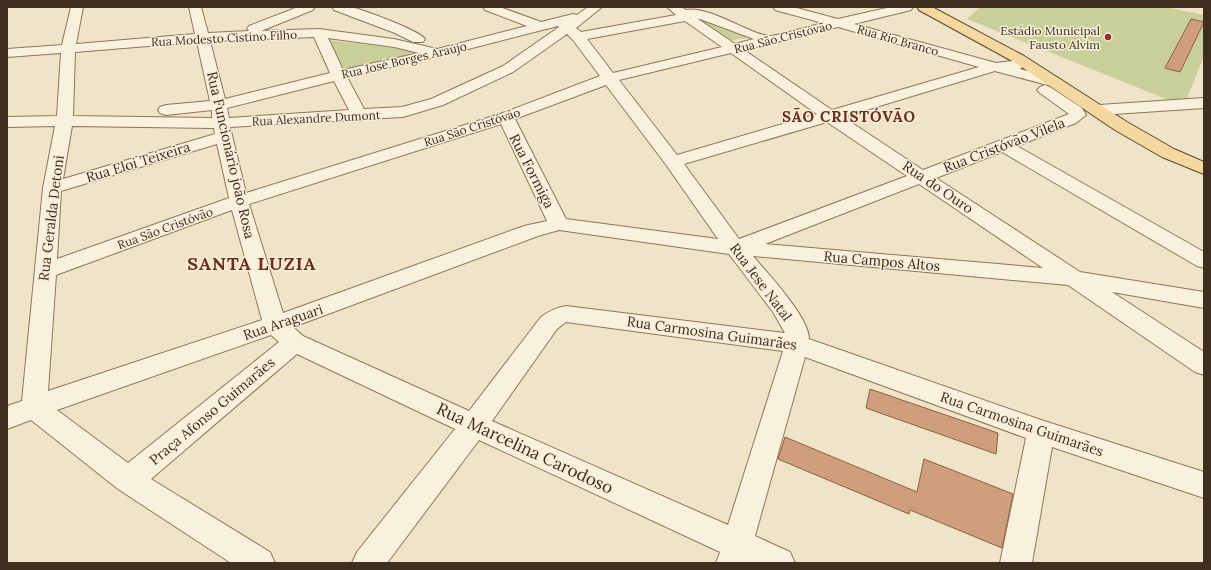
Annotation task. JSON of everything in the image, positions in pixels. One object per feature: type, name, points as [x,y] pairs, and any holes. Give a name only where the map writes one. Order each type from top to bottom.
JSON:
[{"type":"main road","points":[[923,7],[1019,59],[1050,86],[1099,110],[1121,126],[1168,153],[1204,169]]},
{"type":"street","name":"Rua Geralda Detoni","points":[[34,407],[52,188],[65,121],[68,48],[77,7]]},
{"type":"street","name":"Rua Funcionário joão Rosa","points":[[195,7],[220,105],[223,130],[240,201],[285,334]]},
{"type":"street","points":[[238,35],[309,7]]},
{"type":"street","points":[[338,7],[400,30],[442,52]]},
{"type":"street","points":[[489,7],[541,27]]},
{"type":"street","name":"Rua do Ouro","points":[[673,7],[830,116],[1204,365]]},
{"type":"street","name":"Rua Rio Branco","points":[[779,7],[995,67],[1050,86]]},
{"type":"street","name":"Rua São Cristóvão","points":[[45,271],[240,201],[506,117],[610,78],[734,50],[768,40],[907,7]]},
{"type":"street","name":"Rua Alexandre Dumont","points":[[7,122],[65,121],[223,130],[403,112],[437,102],[508,69],[569,29],[593,10]]},
{"type":"street","name":"Rua José Borges Araújo","points":[[65,121],[220,105],[338,75],[442,52],[541,27],[569,29],[686,17],[690,13],[704,16],[768,40]]},
{"type":"street","name":"Rua Jese Natal","points":[[569,29],[610,78],[735,248],[785,312],[797,331],[797,344],[735,554]]},
{"type":"street","points":[[394,43],[401,35],[400,30]]},
{"type":"street","name":"Rua Modesto Cistino Filho","points":[[7,53],[238,35],[319,32],[442,52]]},
{"type":"street","points":[[319,32],[338,75],[360,116]]},
{"type":"street","points":[[673,162],[995,67],[1007,68],[1016,66],[1019,63],[1019,59]]},
{"type":"street","name":"Rua Cristóvão Vilela","points":[[735,248],[1070,120],[1078,115],[1076,111],[1050,86]]},
{"type":"street","points":[[1099,110],[1204,103]]},
{"type":"street","name":"Rua Formiga","points":[[506,117],[559,224]]},
{"type":"street","name":"Rua Eloi Teixeira","points":[[52,188],[223,130]]},
{"type":"street","points":[[1002,145],[1204,261]]},
{"type":"street","name":"Rua Campos Altos","points":[[559,224],[735,248],[1072,278],[1204,300]]},
{"type":"street","name":"Rua Araguari","points":[[7,418],[34,407],[285,334],[531,231],[559,224]]},
{"type":"street","name":"Rua Carmosina Guimarães","points":[[368,563],[474,425],[549,323],[558,316],[566,314],[797,344],[1041,432],[1204,485]]},
{"type":"street","name":"Rua Marcelina Carodoso","points":[[285,334],[474,425],[735,554],[779,563]]},
{"type":"street","name":"Praça Afonso Guimarães","points":[[128,480],[285,334]]},
{"type":"street","points":[[34,407],[128,480],[259,563]]},
{"type":"street","points":[[1016,563],[1041,432]]},
{"type":"green space","name":"Estádio Municipal Fausto Alvim","points":[[980,7],[1165,7],[1204,15],[1204,56],[1186,101],[1171,101],[967,19]]},
{"type":"green space","points":[[696,17],[754,37],[727,41],[694,18]]},
{"type":"green space","points":[[327,40],[428,52],[346,71]]},
{"type":"building","points":[[1191,19],[1204,22],[1180,72],[1165,68]]},
{"type":"building","points":[[870,389],[998,433],[996,454],[866,408]]},
{"type":"building","points":[[785,437],[917,492],[924,459],[1013,494],[1002,548],[910,510],[909,514],[778,459]]},
{"type":"place","name":"Estádio Municipal Fausto Alvim","points":[[1108,37]]},
{"type":"district","name":"SÃO CRISTÓVÃO","points":[[849,116]]},
{"type":"district","name":"SANTA LUZIA","points":[[252,263]]}]
